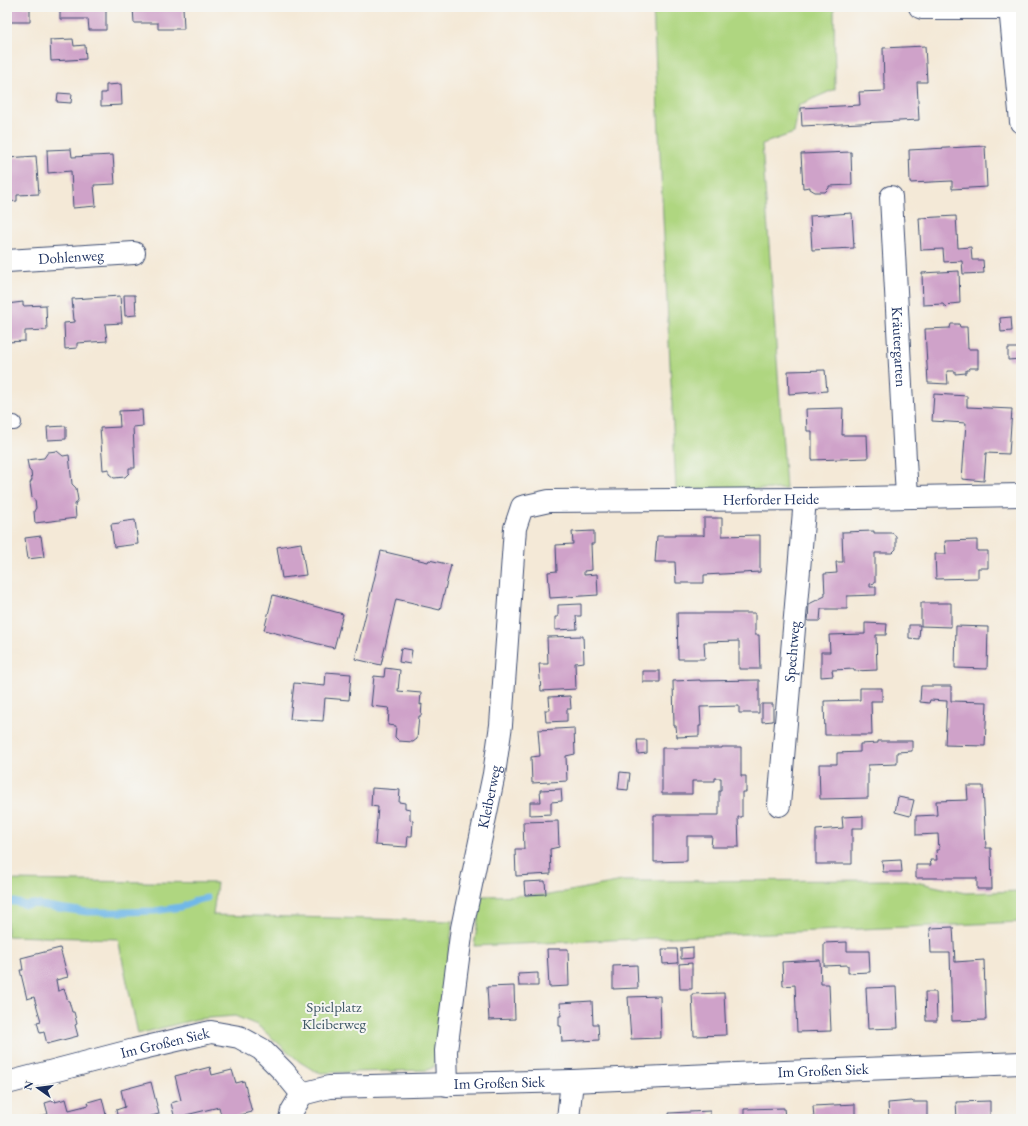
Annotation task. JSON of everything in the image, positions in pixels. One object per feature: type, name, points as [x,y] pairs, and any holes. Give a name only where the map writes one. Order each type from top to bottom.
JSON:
[{"type":"street","points":[[920,7],[1010,8],[1021,122]]},
{"type":"street","name":"Kräutergarten","points":[[891,196],[906,497]]},
{"type":"street","name":"Dohlenweg","points":[[7,261],[134,253]]},
{"type":"street","name":"Herforder Heide","points":[[522,507],[549,502],[1021,495]]},
{"type":"street","name":"Spechtweg","points":[[778,805],[805,499]]},
{"type":"street","name":"Kleiberweg","points":[[447,1085],[446,1051],[462,928],[494,774],[501,725],[515,528],[522,507]]},
{"type":"street","name":"Im Großen Siek","points":[[7,1083],[134,1050],[211,1032],[239,1037],[261,1049],[284,1072],[302,1094],[329,1088],[572,1081],[758,1072],[1021,1063]]},
{"type":"street","points":[[568,1119],[572,1081]]},
{"type":"street","points":[[290,1119],[292,1111],[302,1094]]},
{"type":"green space","points":[[653,7],[834,7],[835,89],[799,105],[794,133],[762,144],[786,489],[676,490]]},
{"type":"green space","name":"Spielplatz Kleiberweg","points":[[7,880],[217,883],[213,915],[453,921],[434,1067],[427,1070],[318,1073],[300,1062],[257,1025],[235,1016],[197,1019],[138,1034],[118,939],[7,936]]},
{"type":"green space","points":[[907,880],[965,893],[1021,891],[1021,922],[474,946],[482,896],[549,895],[622,881]]},
{"type":"building","points":[[7,7],[30,7],[30,22],[7,22]]},
{"type":"building","points":[[60,7],[106,7],[106,30],[89,30],[88,19],[60,19]]},
{"type":"building","points":[[133,7],[183,7],[184,29],[158,29],[158,23],[134,23]]},
{"type":"building","points":[[73,39],[74,46],[85,45],[86,59],[51,61],[50,40]]},
{"type":"building","points":[[925,46],[927,82],[917,82],[919,120],[802,126],[801,108],[860,105],[859,92],[885,91],[883,48]]},
{"type":"building","points":[[121,84],[122,105],[101,106],[101,93],[106,93],[106,85]]},
{"type":"building","points":[[58,93],[72,94],[71,103],[57,102]]},
{"type":"building","points":[[985,146],[987,187],[952,189],[952,181],[910,183],[909,150]]},
{"type":"building","points":[[71,149],[72,157],[113,155],[115,184],[94,185],[96,206],[73,208],[71,171],[48,173],[47,150]]},
{"type":"building","points":[[851,152],[852,185],[829,186],[825,192],[815,192],[810,189],[810,187],[803,188],[801,154]]},
{"type":"building","points":[[36,156],[39,194],[17,195],[17,201],[7,202],[7,158]]},
{"type":"building","points":[[852,213],[854,248],[812,250],[810,216]]},
{"type":"building","points":[[956,216],[958,248],[971,247],[972,260],[983,260],[984,273],[963,274],[962,261],[944,262],[943,249],[921,250],[919,218]]},
{"type":"building","points":[[959,271],[960,303],[950,304],[946,308],[943,304],[923,305],[922,273]]},
{"type":"building","points":[[124,295],[135,295],[136,315],[125,316]]},
{"type":"building","points":[[120,296],[122,323],[105,324],[107,341],[77,343],[77,348],[65,349],[64,323],[75,322],[72,299]]},
{"type":"building","points":[[23,302],[23,306],[46,305],[47,330],[25,331],[25,341],[7,342],[7,304]]},
{"type":"building","points":[[1011,317],[1012,331],[1001,332],[1000,318]]},
{"type":"building","points":[[951,324],[959,324],[960,327],[967,327],[968,349],[978,349],[978,368],[969,368],[970,370],[966,370],[966,373],[955,374],[955,371],[947,371],[948,384],[928,383],[925,329],[950,328]]},
{"type":"building","points":[[1008,348],[1021,348],[1021,359],[1008,360]]},
{"type":"building","points":[[825,370],[827,391],[789,394],[788,371]]},
{"type":"building","points":[[934,394],[967,396],[967,407],[1012,409],[1009,454],[986,453],[984,481],[962,479],[966,423],[932,421]]},
{"type":"building","points":[[843,408],[842,435],[867,435],[868,458],[812,460],[812,431],[807,431],[806,409]]},
{"type":"building","points":[[142,410],[143,426],[133,427],[135,468],[129,468],[129,473],[125,477],[114,478],[109,474],[109,469],[103,470],[100,428],[120,427],[119,411]]},
{"type":"building","points":[[66,426],[66,439],[48,440],[47,427]]},
{"type":"building","points":[[57,451],[63,456],[69,455],[72,484],[76,488],[78,500],[75,504],[76,518],[35,523],[35,500],[32,498],[30,483],[32,480],[31,472],[29,470],[27,460],[44,458],[48,452]]},
{"type":"building","points":[[704,518],[722,518],[722,536],[760,535],[760,572],[704,575],[704,583],[676,583],[675,562],[655,562],[657,536],[704,536]]},
{"type":"building","points":[[135,520],[138,544],[114,547],[111,524]]},
{"type":"building","points":[[594,531],[594,544],[591,544],[592,570],[584,571],[584,575],[597,574],[598,595],[550,598],[548,572],[557,571],[556,545],[573,544],[572,532]]},
{"type":"building","points":[[874,531],[874,533],[892,533],[896,536],[896,549],[892,553],[875,553],[875,583],[870,584],[870,587],[876,587],[876,595],[847,596],[847,609],[821,609],[820,621],[808,621],[809,604],[825,596],[824,574],[837,573],[836,562],[843,562],[842,532]]},
{"type":"building","points":[[41,536],[44,557],[28,559],[25,538]]},
{"type":"building","points":[[977,540],[977,551],[988,551],[988,568],[978,568],[978,578],[936,579],[935,554],[946,554],[945,541]]},
{"type":"building","points":[[301,543],[306,575],[282,578],[277,547]]},
{"type":"building","points":[[381,551],[428,562],[429,560],[451,565],[440,610],[396,599],[381,665],[355,659]]},
{"type":"building","points":[[273,595],[343,614],[334,648],[264,630]]},
{"type":"building","points":[[921,603],[951,603],[951,627],[921,626]]},
{"type":"building","points":[[581,604],[581,616],[576,616],[577,629],[555,630],[555,617],[558,617],[558,605]]},
{"type":"building","points":[[677,613],[755,613],[755,635],[759,635],[760,669],[739,669],[739,641],[704,642],[705,659],[678,659]]},
{"type":"building","points":[[865,623],[887,624],[886,635],[876,635],[877,670],[832,670],[833,676],[821,677],[821,652],[830,652],[829,635],[865,634]]},
{"type":"building","points":[[909,625],[920,625],[919,639],[909,638]]},
{"type":"building","points":[[956,626],[988,627],[987,669],[955,668]]},
{"type":"building","points":[[583,636],[584,662],[575,663],[576,689],[541,691],[539,664],[548,664],[547,637]]},
{"type":"building","points":[[401,648],[412,650],[410,664],[399,662]]},
{"type":"building","points":[[385,668],[400,670],[398,691],[421,693],[421,716],[419,716],[417,739],[413,742],[399,741],[395,737],[396,726],[388,725],[389,708],[371,706],[374,676],[384,677]]},
{"type":"building","points":[[643,671],[660,671],[660,682],[643,682]]},
{"type":"building","points":[[326,672],[351,674],[349,700],[325,698],[323,721],[290,719],[294,683],[325,686]]},
{"type":"building","points":[[759,680],[759,713],[739,713],[739,706],[700,707],[701,726],[699,726],[699,736],[677,737],[676,726],[674,726],[673,681]]},
{"type":"building","points":[[921,686],[951,686],[951,701],[987,702],[985,746],[945,745],[947,701],[930,700],[929,703],[920,702]]},
{"type":"building","points":[[860,688],[882,688],[882,701],[871,701],[872,735],[825,735],[824,701],[860,700]]},
{"type":"building","points":[[570,696],[571,709],[567,709],[567,721],[546,722],[545,710],[550,710],[549,697]]},
{"type":"building","points":[[762,704],[773,704],[773,721],[762,722]]},
{"type":"building","points":[[574,728],[575,754],[566,756],[567,781],[532,783],[531,757],[540,756],[538,730]]},
{"type":"building","points":[[637,740],[647,740],[647,753],[638,754]]},
{"type":"building","points":[[878,741],[912,741],[912,751],[897,752],[897,764],[868,765],[868,798],[820,799],[819,764],[837,764],[837,753],[860,752],[860,744],[878,743]]},
{"type":"building","points":[[741,747],[741,776],[746,776],[746,792],[742,792],[742,817],[738,817],[739,847],[711,847],[712,836],[687,836],[687,861],[654,862],[654,815],[719,815],[719,791],[721,791],[721,778],[715,778],[715,781],[692,781],[692,794],[662,794],[662,748]]},
{"type":"building","points":[[620,772],[630,773],[628,790],[618,789]]},
{"type":"building","points":[[967,786],[983,786],[986,848],[991,848],[992,889],[977,889],[977,878],[916,878],[916,865],[931,865],[930,860],[937,860],[936,850],[939,850],[938,834],[916,835],[916,816],[937,815],[936,801],[968,800]]},
{"type":"building","points":[[372,788],[400,790],[399,802],[405,803],[405,808],[410,809],[410,820],[413,821],[412,836],[408,836],[407,847],[375,845],[378,807],[371,806]]},
{"type":"building","points":[[561,789],[562,801],[551,802],[551,814],[530,815],[530,802],[541,802],[540,790]]},
{"type":"building","points":[[898,797],[914,800],[910,816],[895,812]]},
{"type":"building","points":[[863,816],[863,828],[852,828],[852,864],[816,864],[816,830],[843,828],[842,817]]},
{"type":"building","points":[[558,821],[559,847],[550,849],[551,874],[516,876],[515,849],[524,849],[523,822]]},
{"type":"building","points":[[901,860],[902,872],[883,872],[882,861]]},
{"type":"building","points":[[545,881],[546,894],[525,895],[524,882]]},
{"type":"building","points":[[953,927],[955,962],[984,960],[986,1020],[952,1021],[950,953],[931,953],[930,928]]},
{"type":"building","points":[[847,942],[847,951],[869,951],[870,972],[848,973],[848,965],[824,966],[824,943]]},
{"type":"building","points":[[693,947],[693,958],[681,959],[681,948]]},
{"type":"building","points":[[60,948],[68,977],[56,980],[58,991],[64,989],[72,1012],[74,1012],[78,1036],[47,1044],[44,1032],[40,1033],[37,1022],[41,1021],[34,997],[27,999],[20,970],[23,970],[21,958]]},
{"type":"building","points":[[547,949],[568,949],[569,986],[549,987]]},
{"type":"building","points":[[662,949],[677,949],[678,963],[663,964]]},
{"type":"building","points":[[820,960],[821,984],[829,984],[831,1031],[797,1032],[795,985],[783,986],[782,962]]},
{"type":"building","points":[[692,963],[692,989],[680,989],[679,964]]},
{"type":"building","points":[[637,965],[638,988],[613,989],[613,966]]},
{"type":"building","points":[[538,973],[538,986],[519,986],[518,974]]},
{"type":"building","points":[[514,986],[515,1019],[489,1020],[487,987]]},
{"type":"building","points":[[896,987],[898,1028],[868,1029],[866,988]]},
{"type":"building","points":[[925,992],[936,992],[937,1021],[926,1021]]},
{"type":"building","points":[[724,993],[726,1035],[694,1036],[692,994]]},
{"type":"building","points":[[660,996],[661,1038],[631,1039],[628,997]]},
{"type":"building","points":[[592,1001],[593,1024],[598,1024],[599,1040],[562,1042],[561,1026],[559,1026],[559,1016],[561,1016],[560,1003]]},
{"type":"building","points":[[210,1067],[212,1075],[232,1070],[236,1083],[244,1081],[252,1112],[222,1119],[219,1107],[186,1115],[187,1119],[175,1119],[171,1103],[181,1100],[175,1076]]},
{"type":"building","points":[[151,1082],[159,1114],[148,1117],[148,1119],[118,1119],[116,1110],[125,1107],[121,1090]]},
{"type":"building","points":[[102,1098],[107,1119],[31,1119],[48,1114],[45,1103],[55,1100],[55,1102],[66,1099],[69,1110],[89,1105],[88,1102]]},
{"type":"building","points":[[912,1101],[927,1102],[927,1119],[889,1119],[888,1103]]},
{"type":"building","points":[[990,1101],[990,1119],[957,1119],[956,1102]]},
{"type":"building","points":[[855,1104],[855,1119],[814,1119],[813,1106]]},
{"type":"building","points":[[784,1108],[785,1119],[744,1119],[744,1109]]},
{"type":"building","points":[[710,1111],[710,1119],[670,1119],[669,1113]]},
{"type":"waterway","points":[[7,902],[15,902],[25,905],[34,904],[87,912],[124,912],[155,911],[181,907],[197,900],[207,898]]}]
